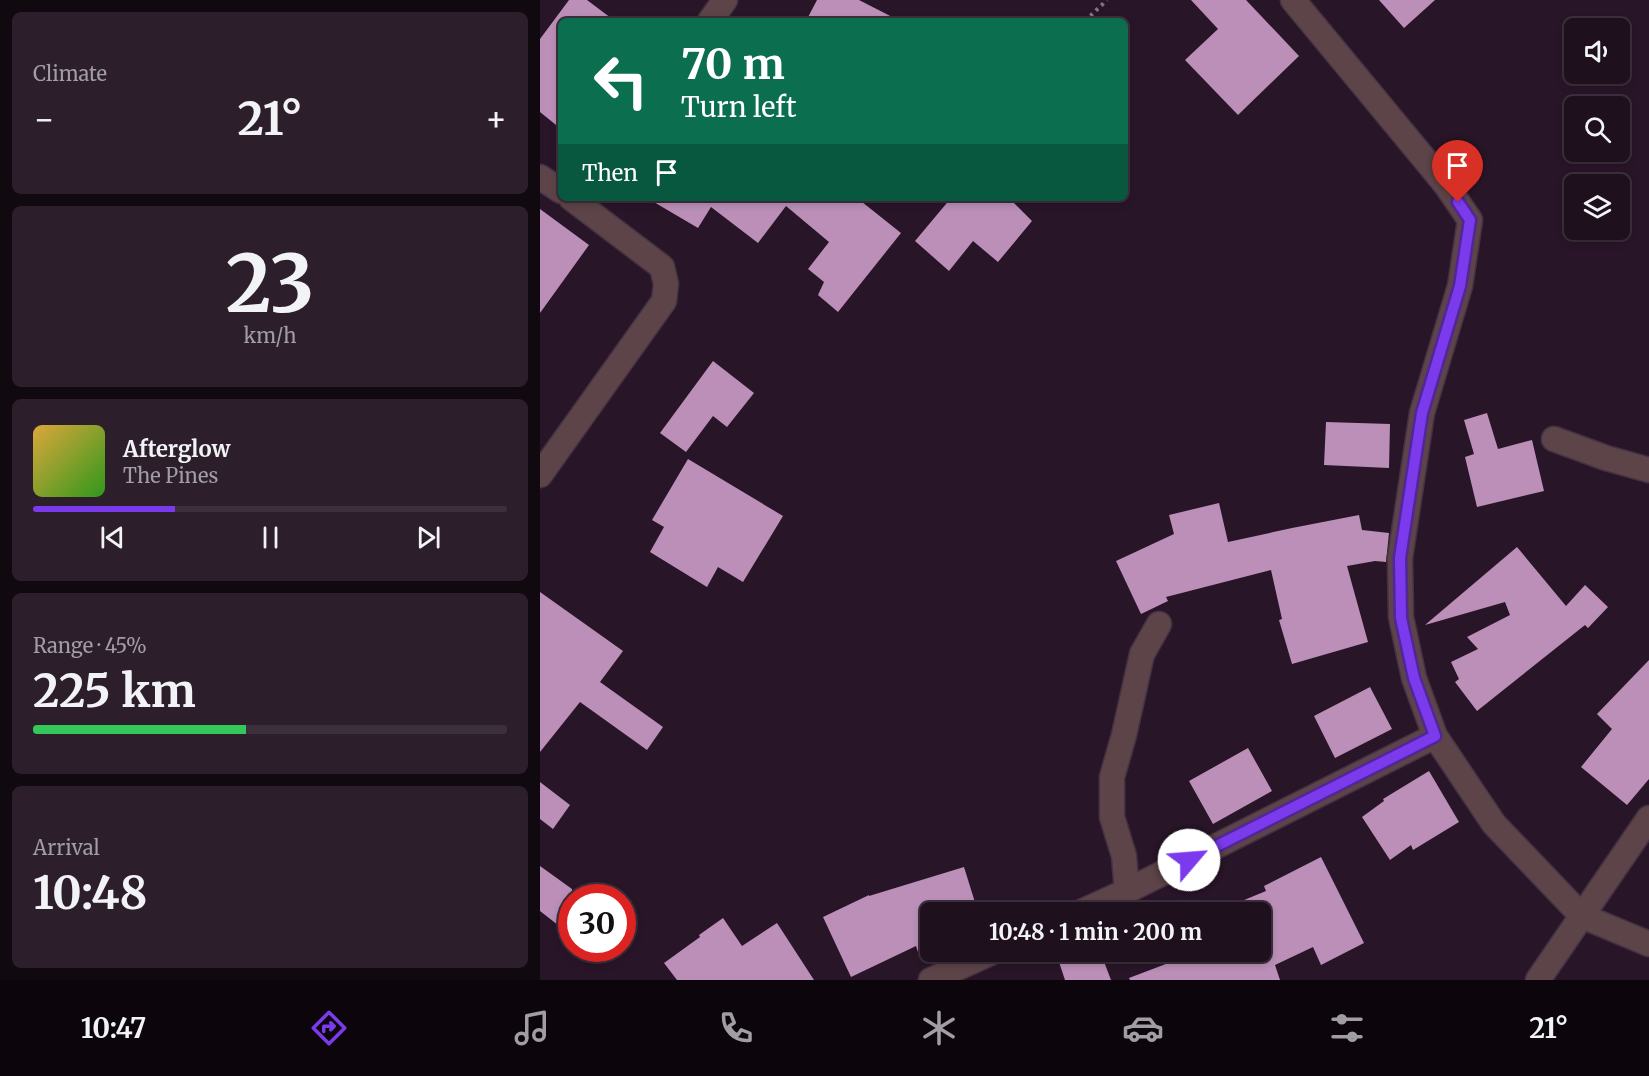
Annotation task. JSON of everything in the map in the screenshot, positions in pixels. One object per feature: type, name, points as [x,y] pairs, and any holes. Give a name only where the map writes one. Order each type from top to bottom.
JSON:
[{"type":"street","points":[[712,18],[725,0]]},
{"type":"street","points":[[1293,0],[1446,185],[1470,220],[1460,286],[1422,413],[1400,558],[1401,618],[1414,678],[1435,736],[1494,824],[1582,916],[1649,944]]},
{"type":"street","points":[[540,177],[558,189]]},
{"type":"street","points":[[540,475],[664,301],[666,284],[662,267],[581,201]]},
{"type":"street","points":[[1554,439],[1606,458],[1649,470]]},
{"type":"street","points":[[1127,891],[1124,856],[1112,817],[1112,777],[1142,654],[1159,624]]},
{"type":"street","points":[[1103,902],[1435,736]]},
{"type":"street","points":[[1538,980],[1649,818]]},
{"type":"street","points":[[931,980],[971,962]]},
{"type":"path","points":[[1088,18],[1107,0]]},
{"type":"building","points":[[569,0],[587,0],[611,18],[558,18],[558,127],[540,112],[540,39]]},
{"type":"building","points":[[817,0],[859,0],[894,18],[808,18]]},
{"type":"building","points":[[1191,0],[1246,0],[1299,56],[1238,115],[1185,60],[1218,29]]},
{"type":"building","points":[[1379,0],[1435,0],[1404,28]]},
{"type":"building","points":[[652,201],[861,201],[901,233],[838,312],[818,295],[824,282],[808,269],[829,242],[786,206],[758,243],[711,207],[698,228]]},
{"type":"building","points":[[948,201],[1012,201],[1032,221],[998,262],[973,241],[949,271],[915,241]]},
{"type":"building","points":[[540,209],[589,245],[540,313]]},
{"type":"building","points":[[713,361],[754,393],[727,427],[713,416],[686,452],[660,433]]},
{"type":"building","points":[[1487,413],[1498,449],[1532,440],[1544,491],[1477,507],[1465,457],[1474,454],[1464,420]]},
{"type":"building","points":[[1326,422],[1390,424],[1389,468],[1324,465]]},
{"type":"building","points":[[688,459],[783,516],[743,582],[718,567],[707,587],[650,552],[664,527],[652,520]]},
{"type":"building","points":[[1219,503],[1228,542],[1359,515],[1362,530],[1389,533],[1386,562],[1375,561],[1347,566],[1368,642],[1292,664],[1279,620],[1282,619],[1271,570],[1166,597],[1168,601],[1141,614],[1116,561],[1174,534],[1169,515]]},
{"type":"building","points":[[1517,547],[1566,606],[1585,585],[1608,607],[1588,628],[1585,625],[1477,711],[1455,682],[1459,679],[1451,662],[1478,649],[1467,637],[1510,615],[1505,602],[1425,625]]},
{"type":"building","points":[[540,592],[623,651],[600,682],[663,727],[647,750],[580,702],[540,752]]},
{"type":"building","points":[[1649,660],[1649,779],[1627,805],[1581,767],[1612,729],[1597,714]]},
{"type":"building","points":[[1370,687],[1392,729],[1335,758],[1314,716]]},
{"type":"building","points":[[1248,748],[1272,791],[1213,824],[1189,781]]},
{"type":"building","points":[[1429,771],[1459,822],[1413,850],[1411,845],[1390,860],[1362,817],[1384,801],[1383,799]]},
{"type":"building","points":[[540,782],[570,805],[553,829],[540,819]]},
{"type":"building","points":[[1321,857],[1364,943],[1321,965],[1313,947],[1275,965],[1280,980],[1130,980],[1129,978],[1171,962],[1271,962],[1271,902],[1239,902],[1266,891],[1264,886]]},
{"type":"building","points":[[540,866],[565,884],[558,884],[558,925],[540,911]]},
{"type":"building","points":[[964,867],[975,902],[920,902],[920,955],[916,946],[851,977],[823,917],[869,896]]},
{"type":"building","points":[[723,918],[742,946],[777,923],[814,980],[677,980],[664,963]]},
{"type":"building","points":[[1059,962],[1104,962],[1111,980],[1065,980]]},
{"type":"route","points":[[1189,860],[1435,736],[1414,678],[1401,618],[1400,558],[1422,413],[1460,286],[1470,220],[1458,202]]}]
